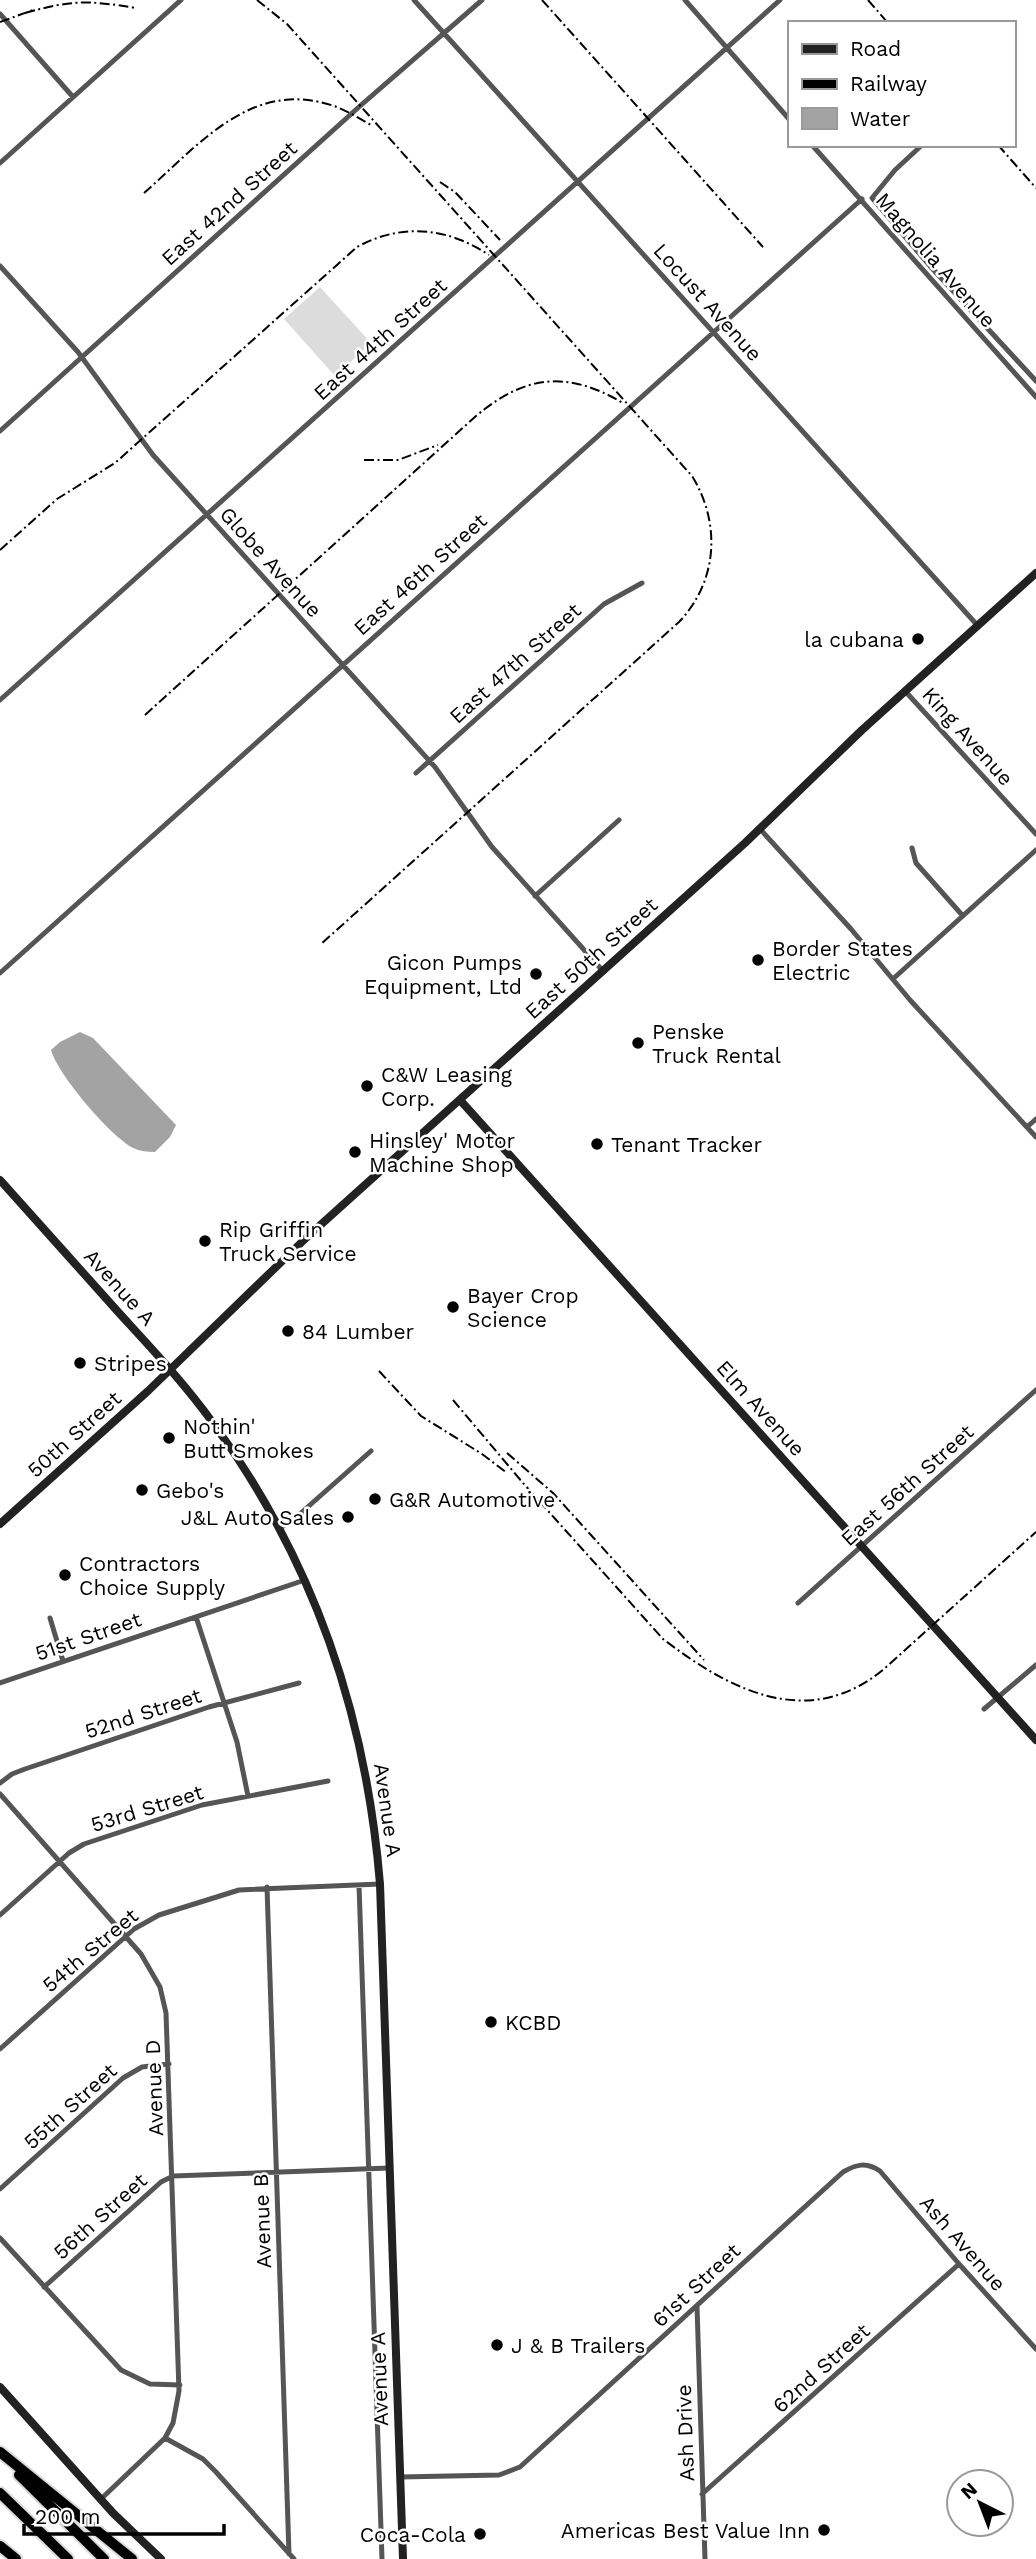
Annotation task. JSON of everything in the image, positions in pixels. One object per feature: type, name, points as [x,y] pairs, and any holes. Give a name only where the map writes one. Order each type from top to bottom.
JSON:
[{"type":"highway","points":[[0,2454],[104,2559]]},
{"type":"highway","points":[[0,2454],[132,2559]]},
{"type":"highway","points":[[0,2493],[68,2559]]},
{"type":"highway","points":[[0,2546],[16,2559]]},
{"type":"main road","name":"East 50th Street","points":[[170,1370],[306,1238],[760,829],[905,691],[1036,573]]},
{"type":"main road","name":"Elm Avenue","points":[[460,1100],[1036,1740]]},
{"type":"main road","name":"Avenue A","points":[[0,1180],[170,1370],[231,1448],[280,1528],[305,1580],[337,1662],[359,1737],[375,1828],[380,1884],[403,2559]]},
{"type":"main road","name":"50th Street","points":[[0,1524],[170,1370]]},
{"type":"main road","points":[[0,2387],[101,2499],[161,2559]]},
{"type":"street","points":[[0,163],[181,0]]},
{"type":"street","name":"Locust Avenue","points":[[414,0],[978,626]]},
{"type":"street","name":"East 42nd Street","points":[[0,431],[482,0]]},
{"type":"street","points":[[685,0],[788,118]]},
{"type":"street","name":"East 44th Street","points":[[0,700],[780,0]]},
{"type":"street","points":[[0,14],[73,97]]},
{"type":"street","name":"Magnolia Avenue","points":[[814,147],[1036,397]]},
{"type":"street","points":[[920,147],[895,170],[873,198],[930,266],[1036,381]]},
{"type":"street","name":"East 46th Street","points":[[0,972],[862,199]]},
{"type":"street","name":"Globe Avenue","points":[[0,266],[82,357],[138,437],[430,761],[479,831],[603,971]]},
{"type":"street","name":"East 47th Street","points":[[416,774],[604,604],[642,583]]},
{"type":"street","name":"King Avenue","points":[[905,691],[1036,834]]},
{"type":"street","points":[[535,896],[619,820]]},
{"type":"street","points":[[760,829],[894,978],[910,1000],[1036,1137]]},
{"type":"street","points":[[912,848],[916,863],[964,916]]},
{"type":"street","points":[[894,978],[1036,850]]},
{"type":"street","points":[[1027,1127],[1036,1119]]},
{"type":"street","name":"East 56th Street","points":[[798,1603],[1036,1390]]},
{"type":"street","points":[[280,1528],[293,1520],[371,1451]]},
{"type":"street","name":"51st Street","points":[[0,1683],[305,1580]]},
{"type":"street","points":[[195,1617],[239,1748],[248,1796]]},
{"type":"street","points":[[50,1618],[63,1661]]},
{"type":"street","points":[[984,1709],[1036,1665]]},
{"type":"street","name":"52nd Street","points":[[0,1783],[25,1769],[224,1703],[299,1683]]},
{"type":"street","name":"53rd Street","points":[[0,1915],[74,1849],[188,1809],[328,1781]]},
{"type":"street","name":"Avenue D","points":[[0,1794],[127,1936],[149,1965],[160,1987],[166,2013],[169,2064],[180,2385],[173,2423],[166,2438]]},
{"type":"street","name":"54th Street","points":[[0,2049],[147,1920],[222,1894],[267,1888],[380,1884]]},
{"type":"street","name":"Avenue A","points":[[359,1885],[382,2559]]},
{"type":"street","name":"Avenue B","points":[[267,1888],[291,2556]]},
{"type":"street","name":"55th Street","points":[[0,2189],[123,2078],[142,2067],[169,2064]]},
{"type":"street","name":"Ash Avenue","points":[[864,2164],[880,2171],[1036,2349]]},
{"type":"street","name":"61st Street","points":[[400,2477],[499,2475],[520,2467],[541,2451],[843,2172],[864,2164]]},
{"type":"street","name":"56th Street","points":[[44,2287],[161,2182],[173,2176],[389,2168]]},
{"type":"street","points":[[0,2238],[121,2370],[150,2384],[180,2385]]},
{"type":"street","name":"62nd Street","points":[[702,2494],[959,2264]]},
{"type":"street","name":"Ash Drive","points":[[697,2306],[705,2559]]},
{"type":"street","points":[[101,2499],[166,2438],[188,2449],[209,2466],[291,2556]]},
{"type":"shaded area","points":[[320,287],[371,343],[335,376],[284,319]]},
{"type":"water","points":[[80,1032],[93,1038],[176,1125],[170,1137],[155,1152],[136,1149],[111,1131],[64,1074],[51,1050]]},
{"type":"railway","points":[[257,0],[287,24],[692,476],[708,513],[711,532],[711,551],[702,589],[679,622],[320,945]]},
{"type":"railway","points":[[542,0],[763,247]]},
{"type":"railway","points":[[868,0],[886,21]]},
{"type":"railway","points":[[25,13],[80,3],[136,8]]},
{"type":"railway","points":[[0,22],[33,10]]},
{"type":"railway","points":[[144,193],[207,137],[253,108],[278,101],[305,100],[334,106],[373,126]]},
{"type":"railway","points":[[1000,147],[1036,188]]},
{"type":"railway","points":[[440,182],[455,192],[500,240]]},
{"type":"railway","points":[[0,550],[57,499],[115,463],[357,247],[390,234],[424,232],[457,239],[489,255]]},
{"type":"railway","points":[[145,715],[494,402],[529,385],[565,382],[603,392],[623,403]]},
{"type":"railway","points":[[364,460],[398,460],[438,445]]},
{"type":"railway","points":[[379,1371],[421,1416],[507,1473]]},
{"type":"railway","points":[[453,1400],[523,1483],[663,1639],[716,1674],[743,1688],[771,1697],[799,1700],[827,1698],[856,1688],[884,1669],[1036,1532]]},
{"type":"railway","points":[[507,1453],[553,1493],[704,1660]]},
{"type":"place","name":"la cubana","points":[[918,639]]},
{"type":"place","name":"Border States Electric","points":[[758,960]]},
{"type":"place","name":"Gicon Pumps Equipment, Ltd","points":[[536,974]]},
{"type":"place","name":"Penske Truck Rental","points":[[638,1043]]},
{"type":"place","name":"C&W Leasing Corp.","points":[[367,1086]]},
{"type":"place","name":"Tenant Tracker","points":[[597,1144]]},
{"type":"place","name":"Hinsley' Motor Machine Shop","points":[[355,1152]]},
{"type":"place","name":"Rip Griffin Truck Service","points":[[205,1241]]},
{"type":"place","name":"Bayer Crop Science","points":[[453,1307]]},
{"type":"place","name":"84 Lumber","points":[[288,1331]]},
{"type":"place","name":"Stripes","points":[[80,1363]]},
{"type":"place","name":"Nothin' Butt Smokes","points":[[169,1438]]},
{"type":"place","name":"Gebo's","points":[[142,1490]]},
{"type":"place","name":"G&R Automotive","points":[[375,1499]]},
{"type":"place","name":"J&L Auto Sales","points":[[348,1517]]},
{"type":"place","name":"Contractors Choice Supply","points":[[65,1575]]},
{"type":"place","name":"KCBD","points":[[491,2022]]},
{"type":"place","name":"J & B Trailers","points":[[497,2345]]},
{"type":"place","name":"Americas Best Value Inn","points":[[824,2530]]},
{"type":"place","name":"Coca-Cola","points":[[480,2534]]}]
